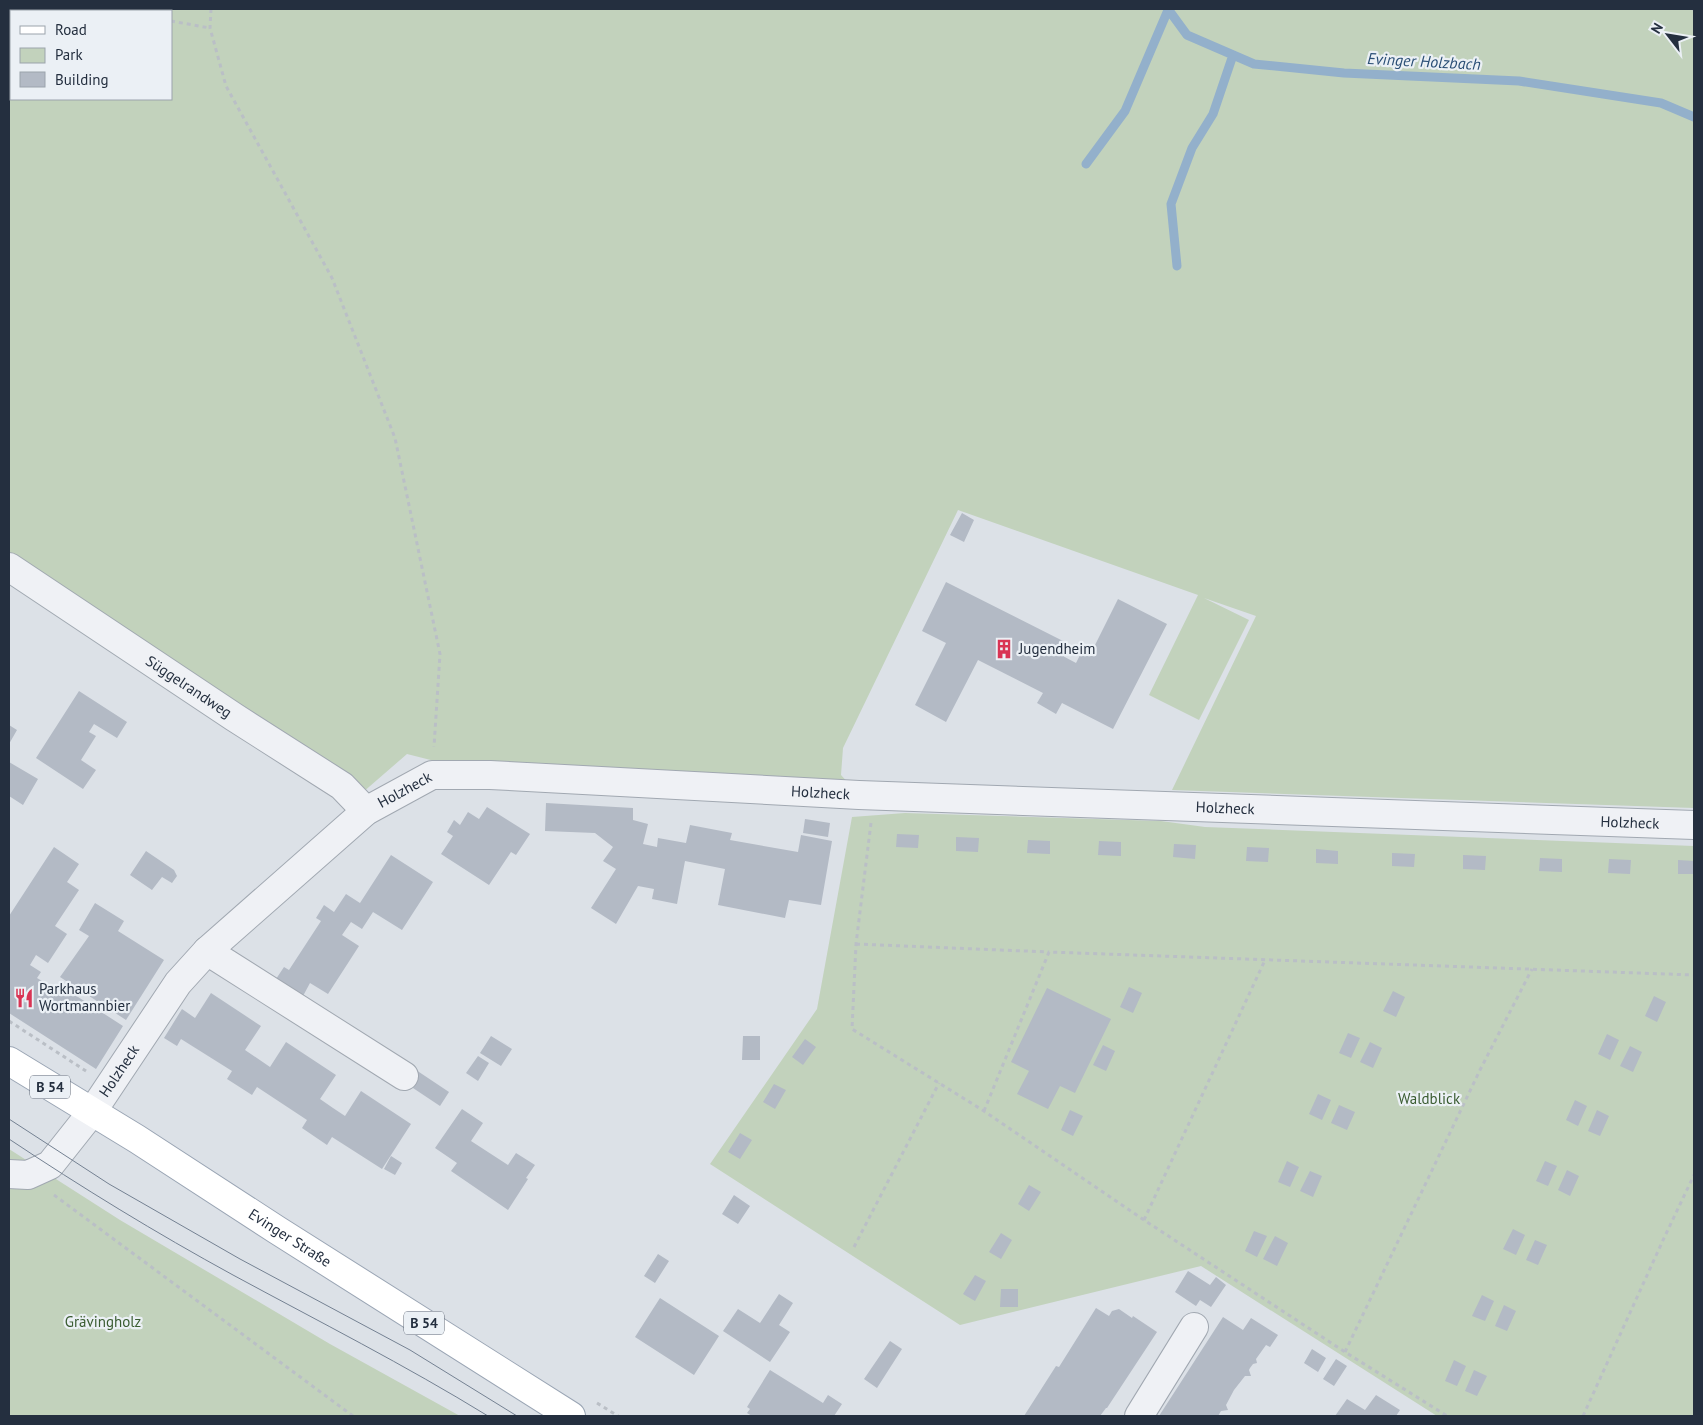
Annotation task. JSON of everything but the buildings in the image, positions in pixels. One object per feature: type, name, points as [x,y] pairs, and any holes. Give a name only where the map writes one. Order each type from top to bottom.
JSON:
[{"type":"main road","name":"Evinger Straße","points":[[9,1061],[137,1139],[571,1416]]},
{"type":"street","name":"Süggelrandweg","points":[[9,567],[342,786],[366,811]]},
{"type":"street","name":"Holzheck","points":[[15,1170],[50,1166],[92,1112],[178,982],[207,951],[366,811],[432,775],[490,775],[874,794],[1694,824]]},
{"type":"street","points":[[207,951],[404,1076]]},
{"type":"street","points":[[1139,1416],[1194,1327]]},
{"type":"path","points":[[211,9],[210,28],[226,86],[332,278],[395,438],[440,654],[432,775]]},
{"type":"path","points":[[172,21],[210,28]]},
{"type":"path","points":[[874,794],[856,944],[852,1029],[984,1111],[1144,1220],[1345,1352],[1447,1416]]},
{"type":"path","points":[[856,944],[1694,976]]},
{"type":"path","points":[[984,1111],[1048,952]]},
{"type":"path","points":[[1144,1220],[1265,959]]},
{"type":"path","points":[[1345,1352],[1480,1070],[1532,969]]},
{"type":"path","points":[[9,1021],[94,1076]]},
{"type":"path","points":[[854,1246],[939,1084]]},
{"type":"path","points":[[15,1170],[353,1416]]},
{"type":"path","points":[[1583,1416],[1694,1175]]},
{"type":"green space","points":[[9,9],[1694,9],[1694,808],[1172,790],[1256,616],[1204,598],[1249,620],[1199,720],[1149,695],[1198,595],[958,510],[843,748],[841,775],[859,795],[490,775],[407,754],[362,793],[9,554]]},
{"type":"green space","name":"Waldblick","points":[[905,813],[1161,821],[1205,827],[1694,846],[1694,1416],[1437,1416],[1201,1266],[960,1325],[710,1164],[817,1009],[852,817]]},
{"type":"green space","name":"Grävingholz","points":[[9,1149],[120,1220],[330,1344],[460,1416],[9,1416]]},
{"type":"waterway","name":"Evinger Holzbach","points":[[1168,9],[1187,35],[1254,64],[1344,73],[1519,81],[1661,103],[1694,117]]},
{"type":"waterway","points":[[1086,164],[1125,111],[1168,10]]},
{"type":"waterway","points":[[1177,266],[1171,204],[1192,148],[1213,114],[1233,55]]},
{"type":"tram line","points":[[9,1119],[109,1184],[240,1259],[410,1350],[517,1416]]},
{"type":"tram line","points":[[9,1139],[91,1192],[176,1243],[393,1361],[488,1416]]},
{"type":"place","name":"Jugendheim","points":[[1004,649]]},
{"type":"place","name":"Parkhaus Wortmannbier","points":[[24,998]]}]
